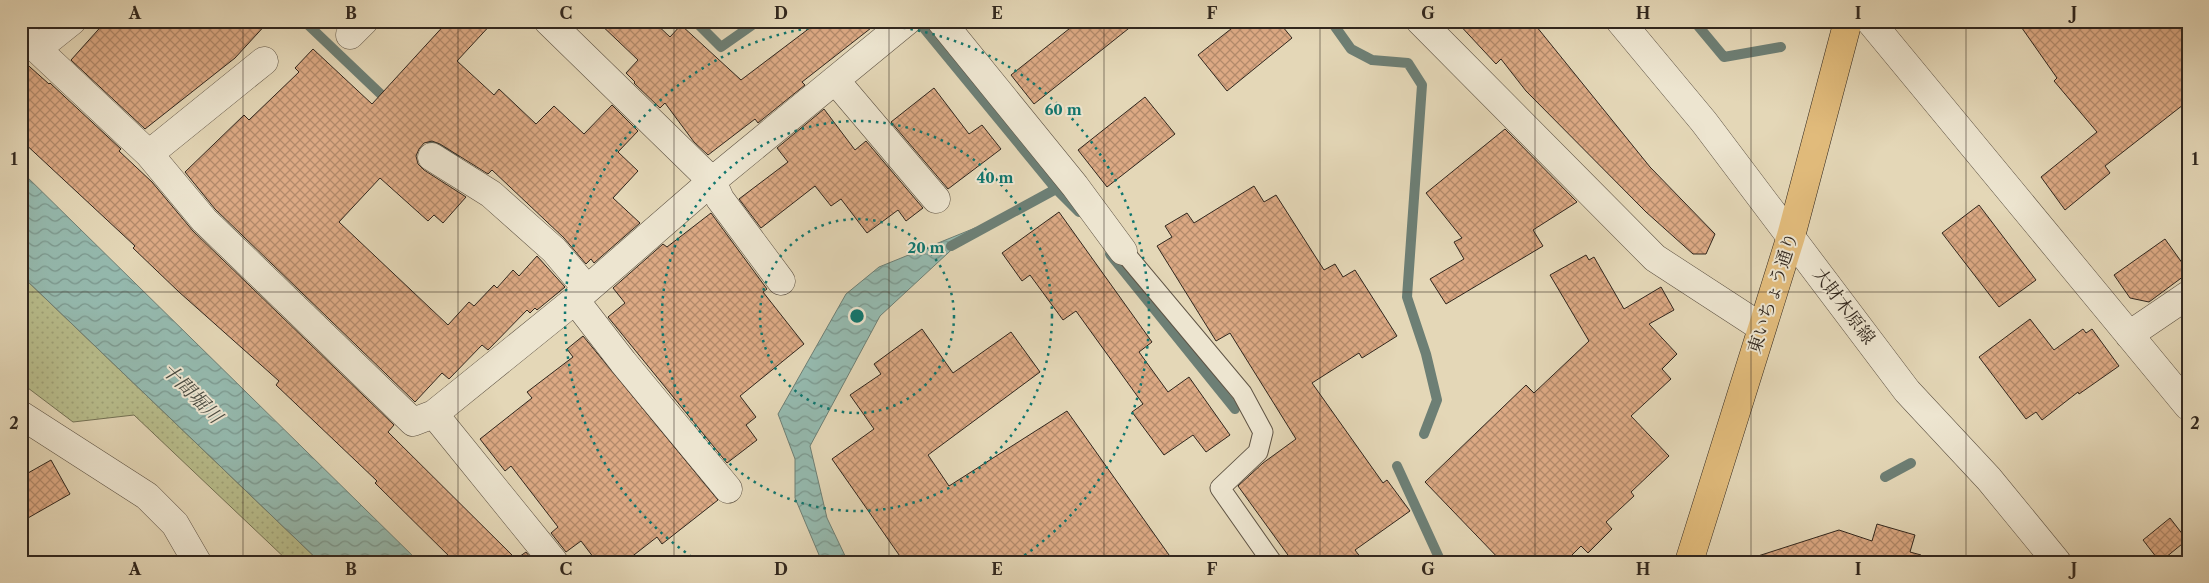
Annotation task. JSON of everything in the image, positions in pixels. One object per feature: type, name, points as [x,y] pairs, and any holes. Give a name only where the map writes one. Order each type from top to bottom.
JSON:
[{"type":"highway","name":"東いちょう通り","points":[[1689,562],[1791,236],[1848,21]]},
{"type":"street","points":[[72,21],[29,40],[149,154],[204,220],[413,422],[434,414],[581,294],[712,181],[906,22]]},
{"type":"street","points":[[548,21],[712,181],[720,199],[781,280]]},
{"type":"street","points":[[941,21],[1075,186],[1123,251]]},
{"type":"street","points":[[1420,21],[1656,258],[1761,327]]},
{"type":"street","name":"大財木原線","points":[[1620,21],[1704,122],[1908,391],[1989,479],[2057,562]]},
{"type":"street","points":[[1870,21],[2188,406]]},
{"type":"street","points":[[149,154],[264,61]]},
{"type":"street","points":[[835,80],[936,200]]},
{"type":"street","points":[[432,157],[491,194],[554,250],[623,362],[728,489]]},
{"type":"street","points":[[2130,335],[2188,295]]},
{"type":"street","points":[[434,414],[554,562]]},
{"type":"street","points":[[21,415],[147,496],[175,524],[197,562]]},
{"type":"lane","points":[[1123,251],[1242,394],[1263,432],[1258,452],[1220,488],[1272,562]]},
{"type":"green space","points":[[21,275],[320,562],[289,562],[134,415],[73,422],[28,388],[21,367]]},
{"type":"water","name":"十間堀川","points":[[21,171],[419,562],[320,562],[21,275]]},
{"type":"water","points":[[975,228],[880,316],[810,446],[827,518],[848,562],[822,562],[795,498],[795,459],[778,414],[846,294],[879,267]]},
{"type":"building","points":[[106,21],[269,21],[235,58],[145,129],[71,60]]},
{"type":"building","points":[[448,21],[494,21],[457,61],[494,95],[499,89],[536,124],[554,106],[584,134],[612,105],[638,131],[618,152],[638,171],[613,198],[640,223],[594,263],[591,259],[586,264],[564,238],[492,170],[488,174],[440,144],[432,141],[424,143],[416,156],[418,164],[424,170],[466,197],[443,223],[434,215],[428,221],[380,178],[339,222],[448,325],[469,302],[474,306],[494,285],[497,288],[513,270],[519,276],[537,256],[565,287],[537,310],[535,308],[530,313],[527,310],[488,350],[482,345],[449,379],[442,373],[415,402],[215,209],[185,172],[244,115],[249,120],[299,72],[295,68],[313,49],[372,104]]},
{"type":"building","points":[[597,21],[653,21],[670,37],[681,25],[741,80],[819,21],[880,21],[802,82],[805,85],[758,123],[755,119],[708,155],[694,142],[665,103],[660,108],[634,83],[626,73],[638,60]]},
{"type":"building","points":[[1079,21],[1138,21],[1034,104],[1011,75]]},
{"type":"building","points":[[1241,21],[1278,21],[1292,38],[1227,91],[1198,55]]},
{"type":"building","points":[[1456,21],[1532,21],[1650,167],[1715,234],[1706,254],[1693,254],[1646,212],[1526,91],[1501,59],[1496,64]]},
{"type":"building","points":[[2017,21],[2176,21],[2188,38],[2188,101],[2105,166],[2110,173],[2065,210],[2041,177],[2097,132],[2054,81],[2057,78]]},
{"type":"building","points":[[21,59],[50,83],[121,149],[119,151],[152,182],[193,231],[394,425],[388,432],[516,559],[526,552],[534,562],[455,562],[375,483],[377,481],[276,385],[279,381],[179,292],[133,248],[135,246],[21,140]]},
{"type":"building","points":[[934,88],[969,134],[982,125],[1001,149],[948,189],[891,122]]},
{"type":"building","points":[[1145,97],[1175,134],[1107,187],[1078,150]]},
{"type":"building","points":[[824,109],[855,150],[866,141],[923,208],[906,221],[898,210],[867,233],[841,199],[831,206],[815,186],[761,228],[739,199],[788,162],[777,148]]},
{"type":"building","points":[[1505,129],[1577,202],[1533,230],[1543,246],[1446,304],[1430,279],[1464,259],[1454,242],[1462,238],[1426,193]]},
{"type":"building","points":[[1254,186],[1264,202],[1276,195],[1324,270],[1335,264],[1343,277],[1355,270],[1397,336],[1362,358],[1359,353],[1312,383],[1383,483],[1387,480],[1410,511],[1355,550],[1364,562],[1293,562],[1238,486],[1263,463],[1296,439],[1230,333],[1216,341],[1157,246],[1172,237],[1165,226],[1187,213],[1194,223]]},
{"type":"building","points":[[1979,205],[2036,280],[1999,307],[1942,233]]},
{"type":"building","points":[[1059,212],[1152,342],[1139,352],[1168,392],[1189,377],[1230,435],[1206,452],[1193,435],[1164,455],[1132,412],[1143,404],[1076,311],[1063,320],[1030,275],[1022,281],[1002,253]]},
{"type":"building","points":[[711,213],[767,289],[763,292],[804,344],[740,396],[756,417],[746,425],[757,440],[727,463],[608,317],[625,303],[613,288],[663,244],[667,247]]},
{"type":"building","points":[[2165,239],[2188,273],[2149,302],[2130,298],[2114,275]]},
{"type":"building","points":[[1586,255],[1589,260],[1594,257],[1624,309],[1661,287],[1674,310],[1649,324],[1677,354],[1662,369],[1671,379],[1631,416],[1669,456],[1631,492],[1634,496],[1606,522],[1612,529],[1588,553],[1581,546],[1565,562],[1502,562],[1425,482],[1526,385],[1534,393],[1589,341],[1550,275]]},
{"type":"building","points":[[2030,319],[2054,350],[2083,329],[2086,333],[2092,329],[2119,366],[2079,394],[2078,392],[2042,420],[2036,412],[2026,419],[1979,357]]},
{"type":"building","points":[[922,329],[953,373],[1011,332],[1040,372],[928,455],[949,486],[1067,411],[1174,562],[904,562],[832,459],[874,429],[850,395],[881,374],[874,364]]},
{"type":"building","points":[[583,336],[718,500],[662,544],[657,537],[625,562],[597,562],[581,541],[566,552],[551,533],[558,527],[511,466],[505,471],[480,439],[532,398],[527,392],[573,357],[567,349]]},
{"type":"building","points":[[51,460],[70,494],[21,522],[21,477]]},
{"type":"building","points":[[2170,518],[2187,540],[2160,562],[2143,540]]},
{"type":"building","points":[[1877,524],[1915,535],[1910,552],[1921,555],[1920,562],[1759,562],[1758,556],[1839,530],[1872,541]]},
{"type":"waterway","points":[[304,21],[389,102]]},
{"type":"waterway","points":[[695,21],[721,47],[758,21]]},
{"type":"waterway","points":[[918,21],[1056,189],[1079,212]]},
{"type":"waterway","points":[[1331,21],[1351,49],[1372,60],[1408,63],[1422,85],[1407,297],[1426,354],[1437,400],[1424,434]]},
{"type":"waterway","points":[[1694,21],[1724,57],[1781,47]]},
{"type":"waterway","points":[[423,135],[456,153]]},
{"type":"waterway","points":[[951,246],[1056,189]]},
{"type":"waterway","points":[[1110,254],[1235,409]]},
{"type":"waterway","points":[[1885,477],[1911,463]]},
{"type":"waterway","points":[[1397,466],[1441,562]]}]
